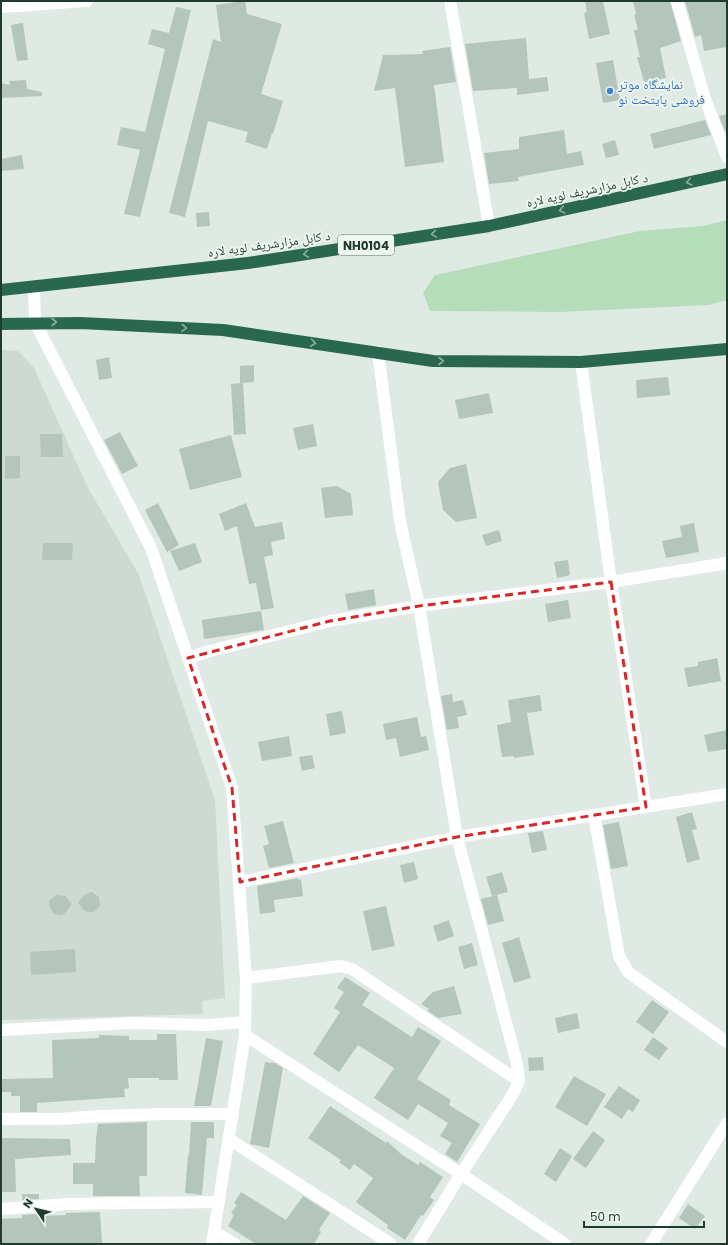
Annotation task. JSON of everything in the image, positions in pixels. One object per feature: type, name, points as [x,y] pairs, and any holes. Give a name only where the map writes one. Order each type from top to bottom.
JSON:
[{"type":"highway","name":"د کابل مزارشریف لویه لاره","points":[[1,290],[248,263],[489,226],[727,174]]},
{"type":"highway","points":[[1,324],[35,322],[80,323],[223,330],[433,361],[581,362],[727,349]]},
{"type":"street","points":[[5,5],[87,1]]},
{"type":"street","points":[[450,1],[489,226]]},
{"type":"street","points":[[677,1],[706,99],[727,157]]},
{"type":"street","points":[[34,287],[35,322],[151,548],[232,788],[246,978],[245,1035],[212,1244]]},
{"type":"street","points":[[378,352],[400,521],[419,606],[457,837],[517,1064],[519,1081],[513,1094],[418,1244]]},
{"type":"street","points":[[581,362],[611,582],[646,807]]},
{"type":"street","points":[[188,658],[210,651],[330,621],[419,606],[611,582],[727,563]]},
{"type":"street","points":[[240,882],[457,837],[727,794]]},
{"type":"street","points":[[594,815],[619,956],[625,967],[628,972],[727,1042]]},
{"type":"street","points":[[246,978],[341,966],[352,969],[519,1081]]},
{"type":"street","points":[[1,1030],[132,1023],[207,1024],[245,1022]]},
{"type":"street","points":[[245,1035],[461,1174],[565,1244]]},
{"type":"street","points":[[1,1119],[59,1119],[151,1114],[233,1114]]},
{"type":"street","points":[[651,1244],[727,1123]]},
{"type":"street","points":[[229,1139],[391,1244]]},
{"type":"street","points":[[1,1208],[68,1204],[219,1202]]},
{"type":"street","points":[[214,1232],[235,1244]]},
{"type":"highlighted area","points":[[611,582],[646,807],[457,837],[240,882],[232,788],[188,658],[330,621],[419,606]]},
{"type":"shaded area","points":[[1,350],[18,351],[34,368],[88,488],[139,575],[215,800],[225,998],[202,1001],[203,1014],[1,1020]]},
{"type":"green space","points":[[727,220],[727,300],[709,305],[560,312],[430,311],[423,293],[435,275],[640,231],[703,226]]},
{"type":"building","points":[[245,1],[247,14],[282,24],[261,94],[283,101],[273,134],[272,133],[267,149],[245,142],[248,132],[208,121],[185,217],[169,213],[213,39],[221,42],[216,5]]},
{"type":"building","points":[[585,1],[603,1],[610,34],[589,39],[584,13],[587,12]]},
{"type":"building","points":[[633,1],[670,1],[681,41],[660,48],[666,78],[644,82],[637,57],[640,57],[634,31],[638,29],[634,15],[636,14]]},
{"type":"building","points":[[685,1],[727,1],[727,47],[704,51],[701,35],[695,37]]},
{"type":"building","points":[[176,7],[191,10],[140,217],[124,214],[140,150],[117,145],[121,127],[145,132],[165,49],[148,44],[152,29],[169,33]]},
{"type":"building","points":[[23,23],[28,60],[17,61],[11,25]]},
{"type":"building","points":[[526,38],[529,79],[547,77],[549,91],[517,95],[517,88],[473,91],[465,44]]},
{"type":"building","points":[[450,47],[456,82],[434,85],[444,162],[405,167],[395,88],[374,91],[383,55],[423,54],[422,51]]},
{"type":"building","points":[[613,60],[620,100],[603,103],[596,63]]},
{"type":"building","points":[[26,80],[27,89],[42,92],[42,96],[1,98],[1,83],[10,85],[9,81]]},
{"type":"building","points":[[727,114],[727,130],[725,131],[719,116]]},
{"type":"building","points":[[705,120],[711,135],[654,149],[650,134]]},
{"type":"building","points":[[564,130],[567,154],[581,151],[584,165],[518,177],[519,181],[489,184],[484,153],[519,149],[519,137]]},
{"type":"building","points":[[615,140],[619,155],[606,158],[602,144]]},
{"type":"building","points":[[22,155],[24,169],[1,171],[1,159]]},
{"type":"building","points":[[209,212],[210,226],[197,227],[196,213]]},
{"type":"building","points":[[109,357],[112,378],[99,380],[96,360]]},
{"type":"building","points":[[254,365],[254,382],[240,383],[240,366]]},
{"type":"building","points":[[668,377],[670,395],[637,398],[636,380]]},
{"type":"building","points":[[243,383],[246,434],[234,435],[231,384]]},
{"type":"building","points":[[489,393],[493,413],[459,419],[455,400]]},
{"type":"building","points":[[313,424],[317,446],[298,450],[293,428]]},
{"type":"building","points":[[120,432],[138,466],[122,474],[104,440]]},
{"type":"building","points":[[40,434],[62,434],[63,457],[41,457]]},
{"type":"building","points":[[231,435],[242,477],[190,490],[179,449]]},
{"type":"building","points":[[5,456],[20,456],[20,478],[5,479]]},
{"type":"building","points":[[466,464],[477,518],[456,522],[443,510],[438,482],[450,468]]},
{"type":"building","points":[[337,486],[351,494],[353,515],[325,518],[321,488]]},
{"type":"building","points":[[158,503],[179,545],[167,552],[145,510]]},
{"type":"building","points":[[246,503],[255,527],[282,522],[285,539],[271,542],[273,555],[264,557],[274,608],[261,610],[256,583],[249,584],[237,526],[225,531],[219,514]]},
{"type":"building","points":[[694,523],[699,552],[666,558],[662,541],[682,537],[680,526]]},
{"type":"building","points":[[499,530],[502,541],[486,546],[482,535]]},
{"type":"building","points":[[43,543],[73,543],[72,560],[42,560]]},
{"type":"building","points":[[195,543],[202,562],[179,571],[170,551]]},
{"type":"building","points":[[568,560],[570,575],[557,578],[554,562]]},
{"type":"building","points":[[374,589],[376,605],[348,610],[345,594]]},
{"type":"building","points":[[568,600],[571,618],[548,622],[545,604]]},
{"type":"building","points":[[261,611],[264,630],[204,639],[202,620]]},
{"type":"building","points":[[717,658],[721,681],[688,687],[684,668],[698,666],[698,662]]},
{"type":"building","points":[[452,694],[453,702],[463,700],[467,715],[457,717],[459,728],[447,730],[441,696]]},
{"type":"building","points":[[540,695],[542,711],[527,713],[534,755],[514,758],[514,756],[502,757],[497,725],[511,722],[508,700]]},
{"type":"building","points":[[342,711],[346,733],[330,736],[326,714]]},
{"type":"building","points":[[417,717],[421,737],[426,736],[429,750],[400,757],[396,738],[386,740],[383,724]]},
{"type":"building","points":[[727,730],[727,749],[708,752],[704,735]]},
{"type":"building","points":[[289,736],[292,756],[262,761],[258,742]]},
{"type":"building","points":[[312,755],[315,768],[302,771],[299,757]]},
{"type":"building","points":[[692,812],[697,829],[692,830],[700,859],[687,863],[676,817]]},
{"type":"building","points":[[283,821],[294,863],[269,868],[263,846],[269,844],[264,826]]},
{"type":"building","points":[[619,822],[628,866],[611,869],[603,825]]},
{"type":"building","points":[[543,831],[547,850],[532,853],[528,833]]},
{"type":"building","points":[[414,862],[418,879],[404,883],[400,865]]},
{"type":"building","points":[[502,872],[508,892],[492,896],[486,877]]},
{"type":"building","points":[[298,878],[298,880],[301,879],[303,896],[274,900],[275,912],[260,914],[257,886]]},
{"type":"building","points":[[92,892],[99,897],[100,906],[94,912],[85,911],[78,903],[84,895]]},
{"type":"building","points":[[56,895],[65,896],[72,904],[62,915],[53,913],[49,905],[49,901]]},
{"type":"building","points":[[497,895],[504,921],[488,925],[481,899]]},
{"type":"building","points":[[386,906],[395,946],[372,951],[363,911]]},
{"type":"building","points":[[449,920],[454,936],[438,942],[433,926]]},
{"type":"building","points":[[519,937],[531,978],[514,983],[502,943]]},
{"type":"building","points":[[472,943],[478,965],[464,969],[458,947]]},
{"type":"building","points":[[75,949],[76,972],[31,975],[30,952]]},
{"type":"building","points":[[345,977],[370,993],[362,1005],[412,1037],[418,1027],[441,1041],[417,1079],[451,1100],[449,1105],[480,1124],[457,1162],[445,1154],[452,1143],[440,1136],[448,1123],[418,1104],[408,1120],[374,1098],[394,1068],[358,1045],[339,1072],[313,1054],[340,1012],[334,1008],[344,992],[337,988]]},
{"type":"building","points":[[454,986],[462,1014],[438,1018],[428,1011],[429,1009],[421,1004],[433,992]]},
{"type":"building","points":[[652,1000],[669,1012],[653,1034],[636,1022]]},
{"type":"building","points":[[577,1013],[580,1028],[558,1033],[555,1018]]},
{"type":"building","points":[[157,1034],[176,1034],[178,1080],[159,1080],[159,1078],[128,1078],[129,1088],[124,1089],[125,1097],[37,1103],[37,1112],[20,1112],[20,1096],[11,1096],[11,1092],[1,1092],[1,1079],[53,1078],[52,1040],[99,1038],[99,1035],[129,1036],[129,1040],[157,1040]]},
{"type":"building","points":[[653,1037],[668,1048],[659,1060],[644,1050]]},
{"type":"building","points":[[206,1038],[223,1041],[211,1106],[194,1106]]},
{"type":"building","points":[[543,1057],[544,1070],[529,1071],[528,1058]]},
{"type":"building","points":[[265,1062],[275,1063],[283,1068],[269,1148],[250,1144]]},
{"type":"building","points":[[574,1076],[606,1094],[587,1126],[555,1107]]},
{"type":"building","points":[[619,1086],[640,1100],[633,1112],[628,1109],[622,1119],[604,1107]]},
{"type":"building","points":[[330,1106],[386,1143],[387,1141],[401,1154],[418,1165],[420,1162],[443,1177],[430,1197],[434,1200],[423,1216],[421,1215],[405,1240],[387,1228],[388,1225],[356,1202],[373,1178],[354,1164],[350,1170],[339,1162],[341,1160],[308,1138]]},
{"type":"building","points":[[147,1122],[147,1176],[139,1176],[140,1196],[93,1196],[93,1184],[73,1184],[73,1163],[95,1163],[98,1124]]},
{"type":"building","points":[[191,1122],[214,1122],[214,1138],[207,1138],[202,1195],[185,1193]]},
{"type":"building","points":[[593,1131],[605,1140],[586,1168],[573,1159]]},
{"type":"building","points":[[1,1138],[70,1139],[71,1155],[15,1159],[16,1192],[1,1192]]},
{"type":"building","points":[[560,1148],[572,1156],[556,1182],[544,1174]]},
{"type":"building","points":[[241,1192],[286,1220],[303,1196],[330,1213],[319,1230],[321,1232],[314,1244],[256,1244],[228,1226],[234,1215],[231,1213],[237,1205],[234,1203]]},
{"type":"building","points":[[22,1194],[39,1194],[39,1199],[22,1200]]},
{"type":"building","points":[[688,1204],[705,1216],[695,1229],[679,1218]]},
{"type":"building","points":[[100,1212],[102,1244],[1,1244],[1,1219],[22,1218],[22,1215],[66,1215],[66,1213]]},
{"type":"place","name":"نمایشگاه موتر فروشی پایتخت نو","points":[[610,91]]}]
